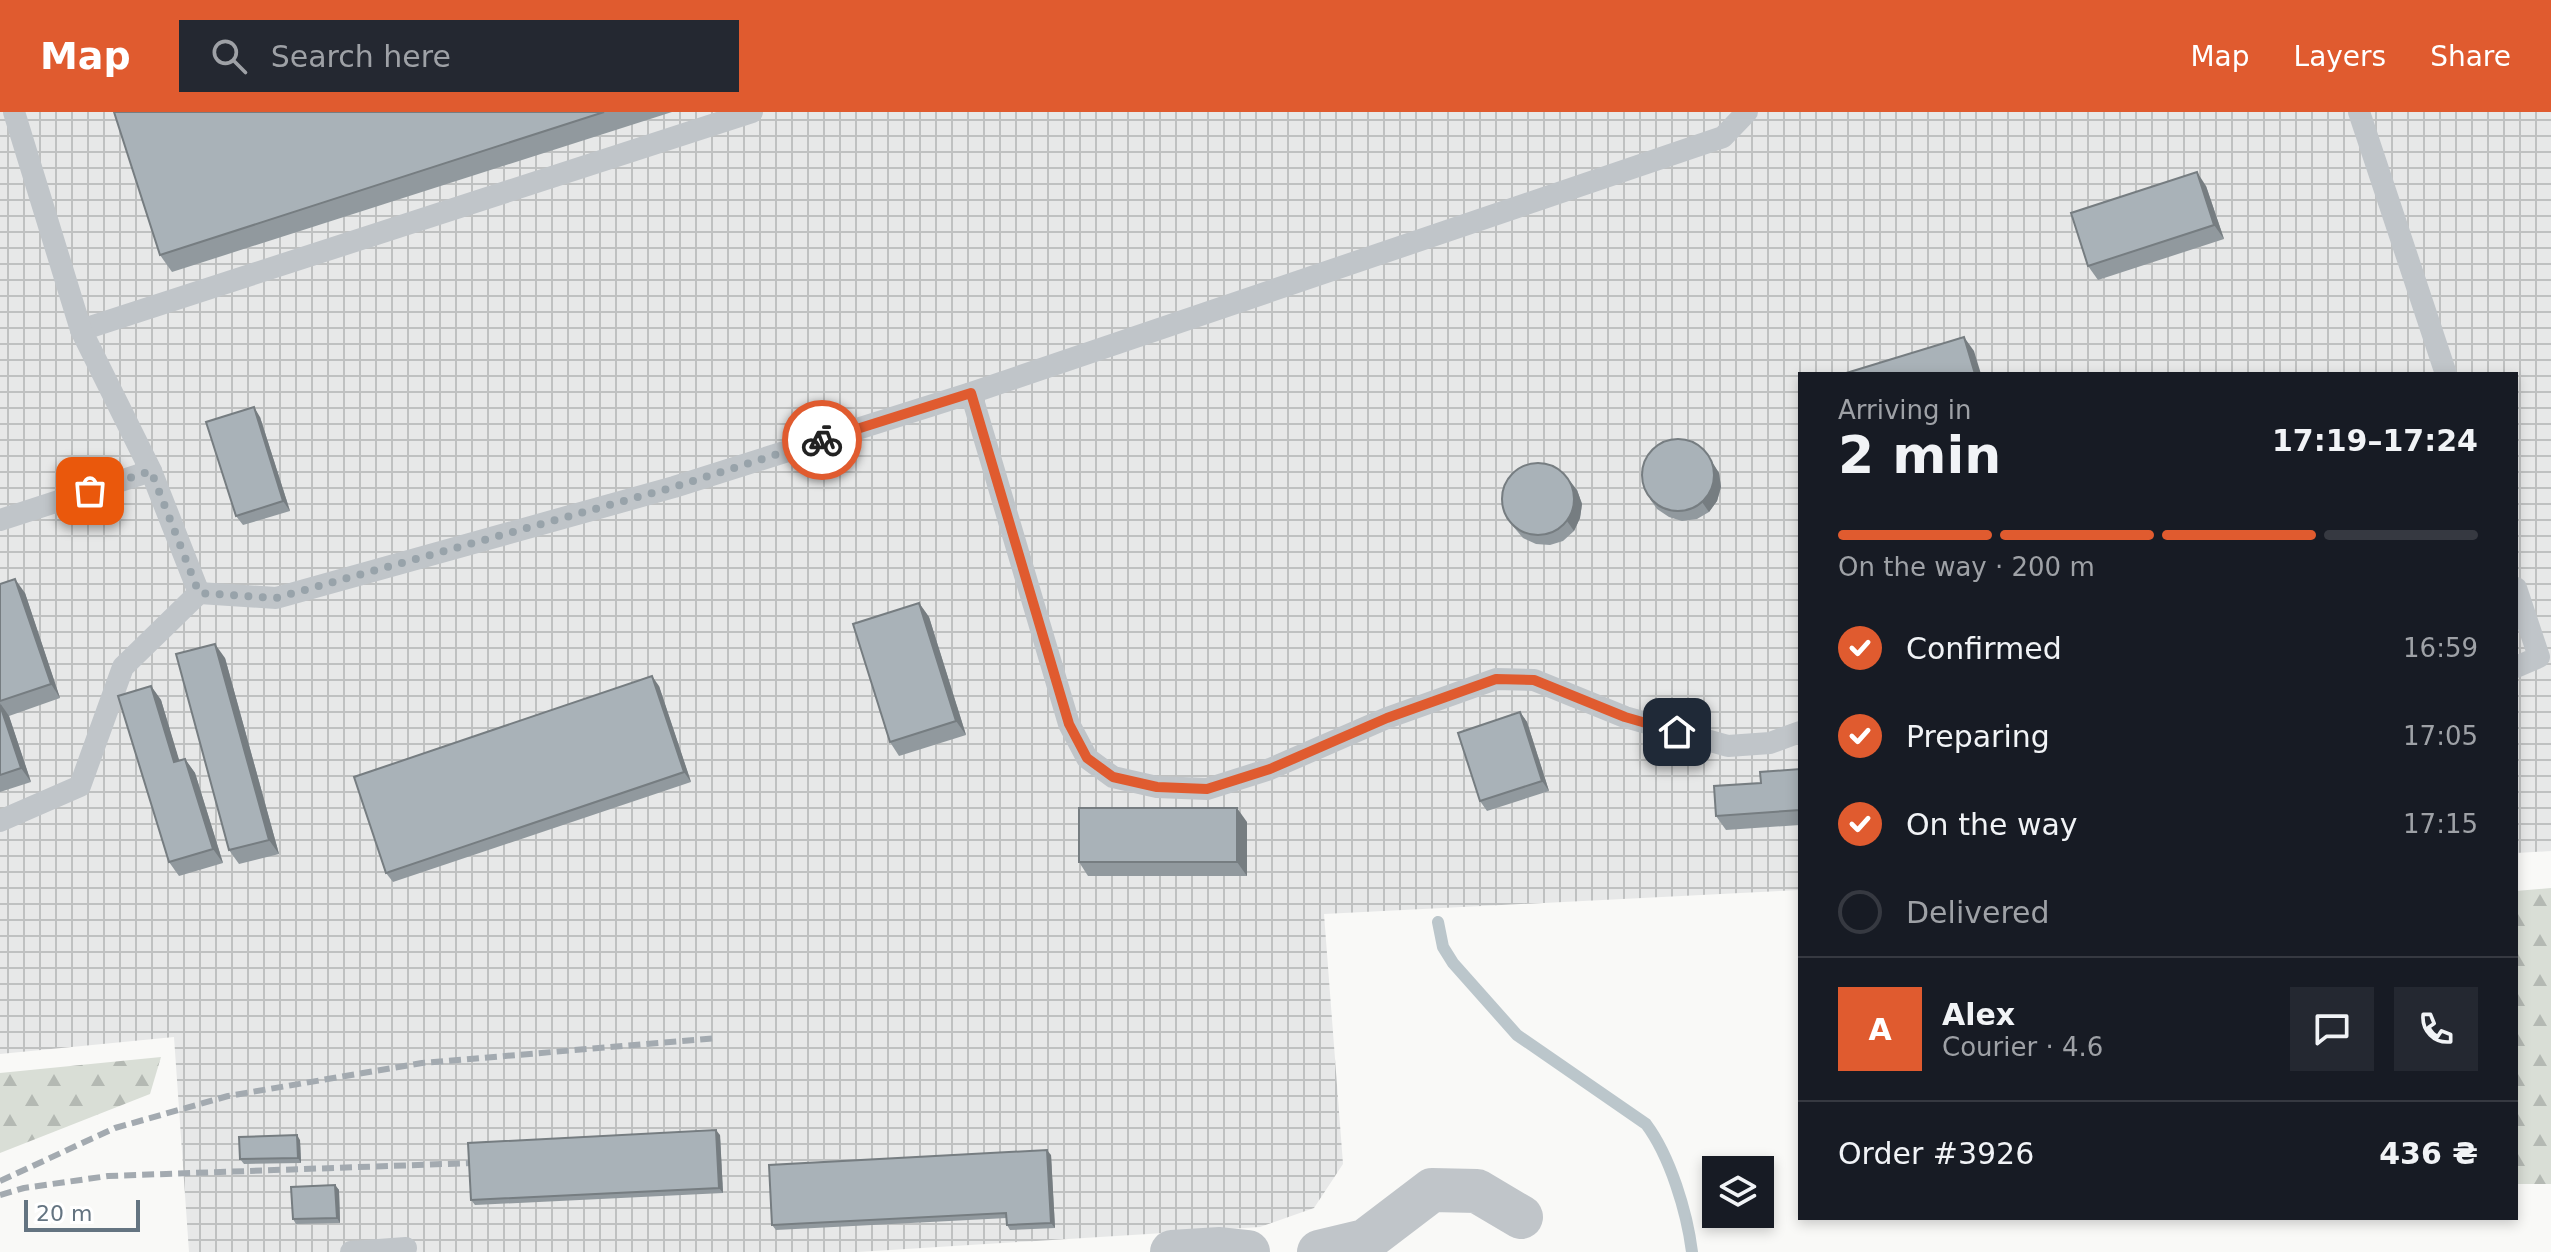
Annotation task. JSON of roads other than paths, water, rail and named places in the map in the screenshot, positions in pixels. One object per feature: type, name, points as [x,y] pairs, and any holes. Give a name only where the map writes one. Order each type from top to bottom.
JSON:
[{"type":"street","points":[[1319,1252],[1365,1241],[1432,1190],[1477,1191],[1521,1217]]},
{"type":"street","points":[[1172,1252],[1220,1249],[1248,1252]]},
{"type":"lane","points":[[14,112],[81,330],[151,471],[199,593]]},
{"type":"lane","points":[[81,330],[752,112]]},
{"type":"lane","points":[[0,821],[80,786],[123,667],[199,593],[276,598],[674,487],[971,393],[1723,137],[1747,112]]},
{"type":"lane","points":[[2359,112],[2445,372]]},
{"type":"lane","points":[[971,393],[1069,724],[1087,758],[1113,777],[1157,787],[1207,789],[1270,769],[1387,718],[1496,679],[1534,680],[1625,717],[1728,746],[1770,743],[1798,733]]},
{"type":"lane","points":[[0,520],[151,471]]},
{"type":"lane","points":[[2518,593],[2545,654],[2518,666]]},
{"type":"lane","points":[[351,1252],[406,1248]]},
{"type":"waterway","points":[[1438,922],[1443,947],[1453,963],[1517,1035],[1646,1124],[1663,1152],[1676,1185],[1692,1252]]},
{"type":"railway","points":[[0,1181],[115,1128],[228,1096],[422,1063],[718,1038]]},
{"type":"railway","points":[[0,1195],[24,1188],[108,1176],[473,1163]]}]
